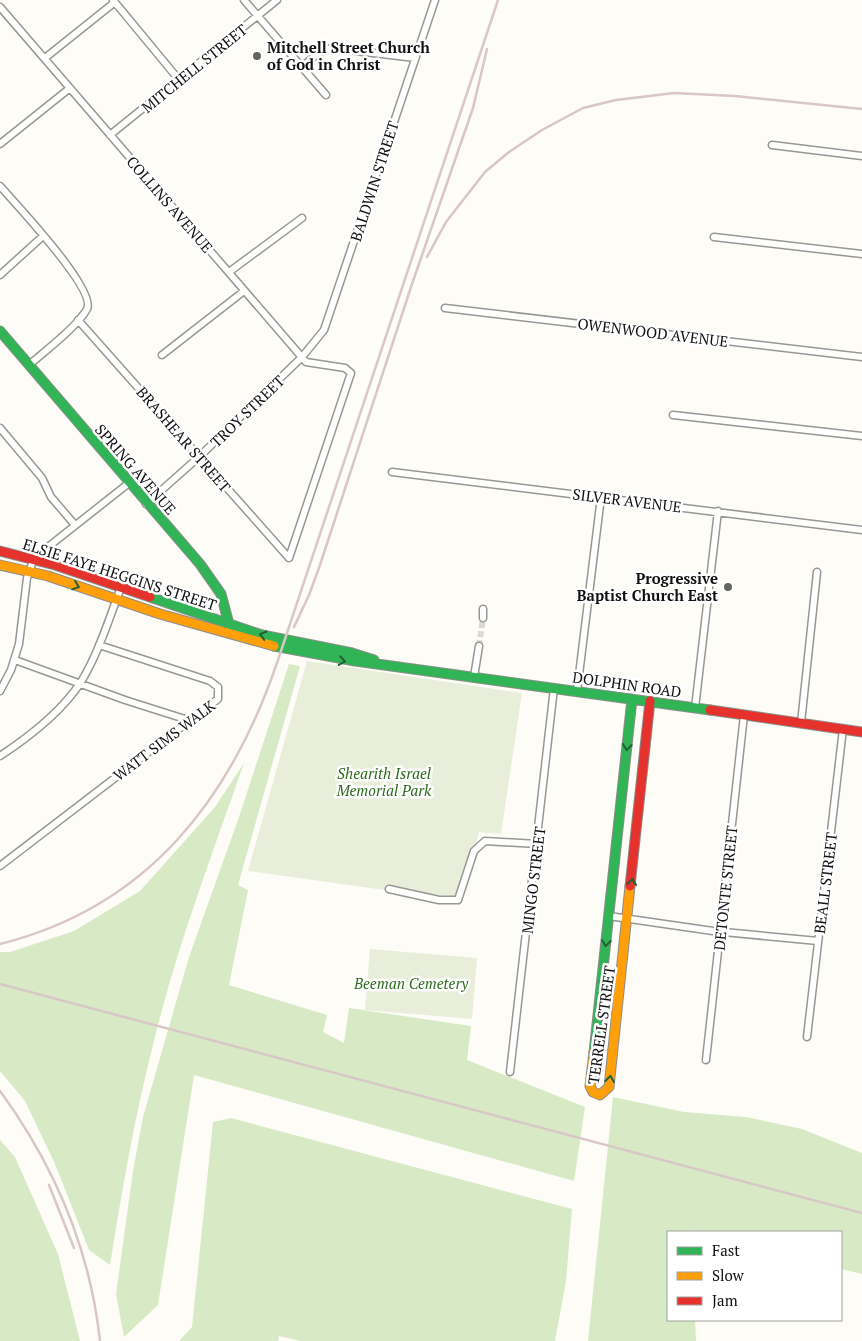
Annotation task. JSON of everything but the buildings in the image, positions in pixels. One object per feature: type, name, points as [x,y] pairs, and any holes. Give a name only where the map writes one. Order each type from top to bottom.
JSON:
[{"type":"main road","name":"SPRING AVENUE","points":[[0,331],[146,504],[200,564],[221,594],[230,624],[229,636]]},
{"type":"main road","name":"ELSIE FAYE HEGGINS STREET","points":[[0,551],[34,558],[230,624]]},
{"type":"main road","name":"ELSIE FAYE HEGGINS STREET","points":[[0,565],[30,571],[229,636]]},
{"type":"main road","name":"DOLPHIN ROAD","points":[[230,624],[277,639],[352,653],[389,665]]},
{"type":"main road","name":"DOLPHIN ROAD","points":[[229,636],[347,662],[389,665],[632,698],[862,732]]},
{"type":"main road","name":"TERRELL STREET","points":[[632,698],[590,1086],[592,1092],[597,1095],[603,1094],[609,1087],[650,701]]},
{"type":"street","points":[[244,0],[326,95]]},
{"type":"street","name":"MITCHELL STREET","points":[[110,135],[180,81],[277,0]]},
{"type":"street","name":"BALDWIN STREET","points":[[302,357],[324,330],[435,0]]},
{"type":"street","points":[[45,58],[114,1],[180,81]]},
{"type":"street","name":"COLLINS AVENUE","points":[[0,7],[302,357],[309,364],[346,368],[350,376],[289,558]]},
{"type":"street","points":[[302,67],[318,54],[331,48],[415,58]]},
{"type":"street","points":[[0,144],[70,88]]},
{"type":"street","points":[[772,145],[862,156]]},
{"type":"street","points":[[0,186],[68,265],[86,291],[88,300],[87,309],[78,320],[29,366]]},
{"type":"street","points":[[229,272],[302,218]]},
{"type":"street","points":[[0,275],[42,236]]},
{"type":"street","points":[[714,237],[862,254]]},
{"type":"street","points":[[162,355],[244,291]]},
{"type":"street","name":"OWENWOOD AVENUE","points":[[445,308],[862,358]]},
{"type":"street","name":"BRASHEAR STREET","points":[[78,320],[289,558]]},
{"type":"street","name":"TROY STREET","points":[[146,504],[200,456],[302,357]]},
{"type":"street","points":[[673,415],[862,436]]},
{"type":"street","points":[[0,428],[42,478],[51,497],[75,525]]},
{"type":"street","name":"SILVER AVENUE","points":[[392,472],[601,496],[862,530]]},
{"type":"street","points":[[0,691],[14,660],[34,558],[128,483]]},
{"type":"street","points":[[577,691],[601,496]]},
{"type":"street","points":[[695,708],[718,511]]},
{"type":"street","points":[[801,723],[817,572]]},
{"type":"street","points":[[0,756],[40,729],[80,683],[99,645],[121,587]]},
{"type":"street","points":[[483,608],[483,618]]},
{"type":"street","name":"WATT SIMS WALK","points":[[0,866],[188,720],[218,699],[219,691],[215,683],[99,645]]},
{"type":"street","points":[[474,677],[479,646]]},
{"type":"street","points":[[14,660],[188,720]]},
{"type":"street","name":"MINGO STREET","points":[[510,1072],[554,688]]},
{"type":"street","name":"DETONTE STREET","points":[[706,1060],[744,715]]},
{"type":"street","name":"BEALL STREET","points":[[807,1037],[843,729]]},
{"type":"street","points":[[389,889],[439,900],[458,900],[474,851],[485,841],[537,844]]},
{"type":"street","points":[[609,916],[628,920],[818,941]]},
{"type":"green space","name":"Shearith Israel Memorial Park","points":[[307,661],[522,693],[501,834],[479,832],[461,897],[377,889],[248,871]]},
{"type":"green space","points":[[289,664],[300,666],[238,885],[248,890],[229,985],[327,1015],[323,1032],[344,1043],[349,1008],[471,1026],[467,1060],[585,1107],[574,1181],[194,1075],[158,1305],[124,1337],[116,1294],[133,1171],[143,1117],[189,957],[239,817]]},
{"type":"green space","points":[[244,763],[173,970],[163,1006],[135,1125],[110,1265],[89,1250],[55,1164],[25,1101],[0,1071],[0,952],[10,952],[74,931],[140,891],[215,807]]},
{"type":"green space","name":"Beeman Cemetery","points":[[370,949],[477,958],[472,1019],[365,1010]]},
{"type":"green space","points":[[613,1097],[684,1112],[746,1117],[802,1129],[862,1153],[862,1274],[842,1269],[842,1231],[667,1231],[667,1321],[695,1321],[696,1341],[588,1341]]},
{"type":"green space","points":[[231,1118],[572,1209],[566,1281],[555,1341],[301,1341],[279,1336],[278,1341],[179,1341],[192,1327],[213,1122]]},
{"type":"green space","points":[[0,1140],[15,1157],[58,1254],[80,1341],[0,1341]]},
{"type":"tunnel","points":[[479,646],[483,618]]},
{"type":"railway","points":[[0,944],[53,927],[99,904],[141,875],[177,840],[208,801],[236,758],[259,711],[278,660],[498,0]]},
{"type":"railway","points":[[294,627],[320,565],[412,284],[473,108],[487,49]]},
{"type":"railway","points":[[427,257],[446,222],[485,172],[509,152],[542,130],[583,108],[616,100],[674,93],[735,96],[862,109]]},
{"type":"railway","points":[[0,984],[862,1213]]},
{"type":"railway","points":[[0,1091],[37,1148],[53,1178],[66,1209],[88,1274],[100,1341]]},
{"type":"railway","points":[[49,1185],[74,1248]]},
{"type":"traffic: fast","points":[[0,331],[200,564],[221,594],[230,628]]},
{"type":"traffic: fast","points":[[150,597],[262,635],[352,653],[374,660]]},
{"type":"traffic: fast","points":[[274,646],[355,661],[710,710]]},
{"type":"traffic: fast","points":[[594,1052],[632,699]]},
{"type":"traffic: slow","points":[[0,565],[48,576],[160,614],[274,646]]},
{"type":"traffic: slow","points":[[594,1052],[590,1086],[593,1092],[600,1095],[609,1087],[630,886]]},
{"type":"traffic: jam","points":[[0,551],[55,565],[150,597]]},
{"type":"traffic: jam","points":[[630,886],[650,701]]},
{"type":"traffic: jam","points":[[710,710],[862,732]]},
{"type":"place","name":"Mitchell Street Church of God in Christ","points":[[257,56]]},
{"type":"place","name":"Progressive Baptist Church East","points":[[728,587]]}]
